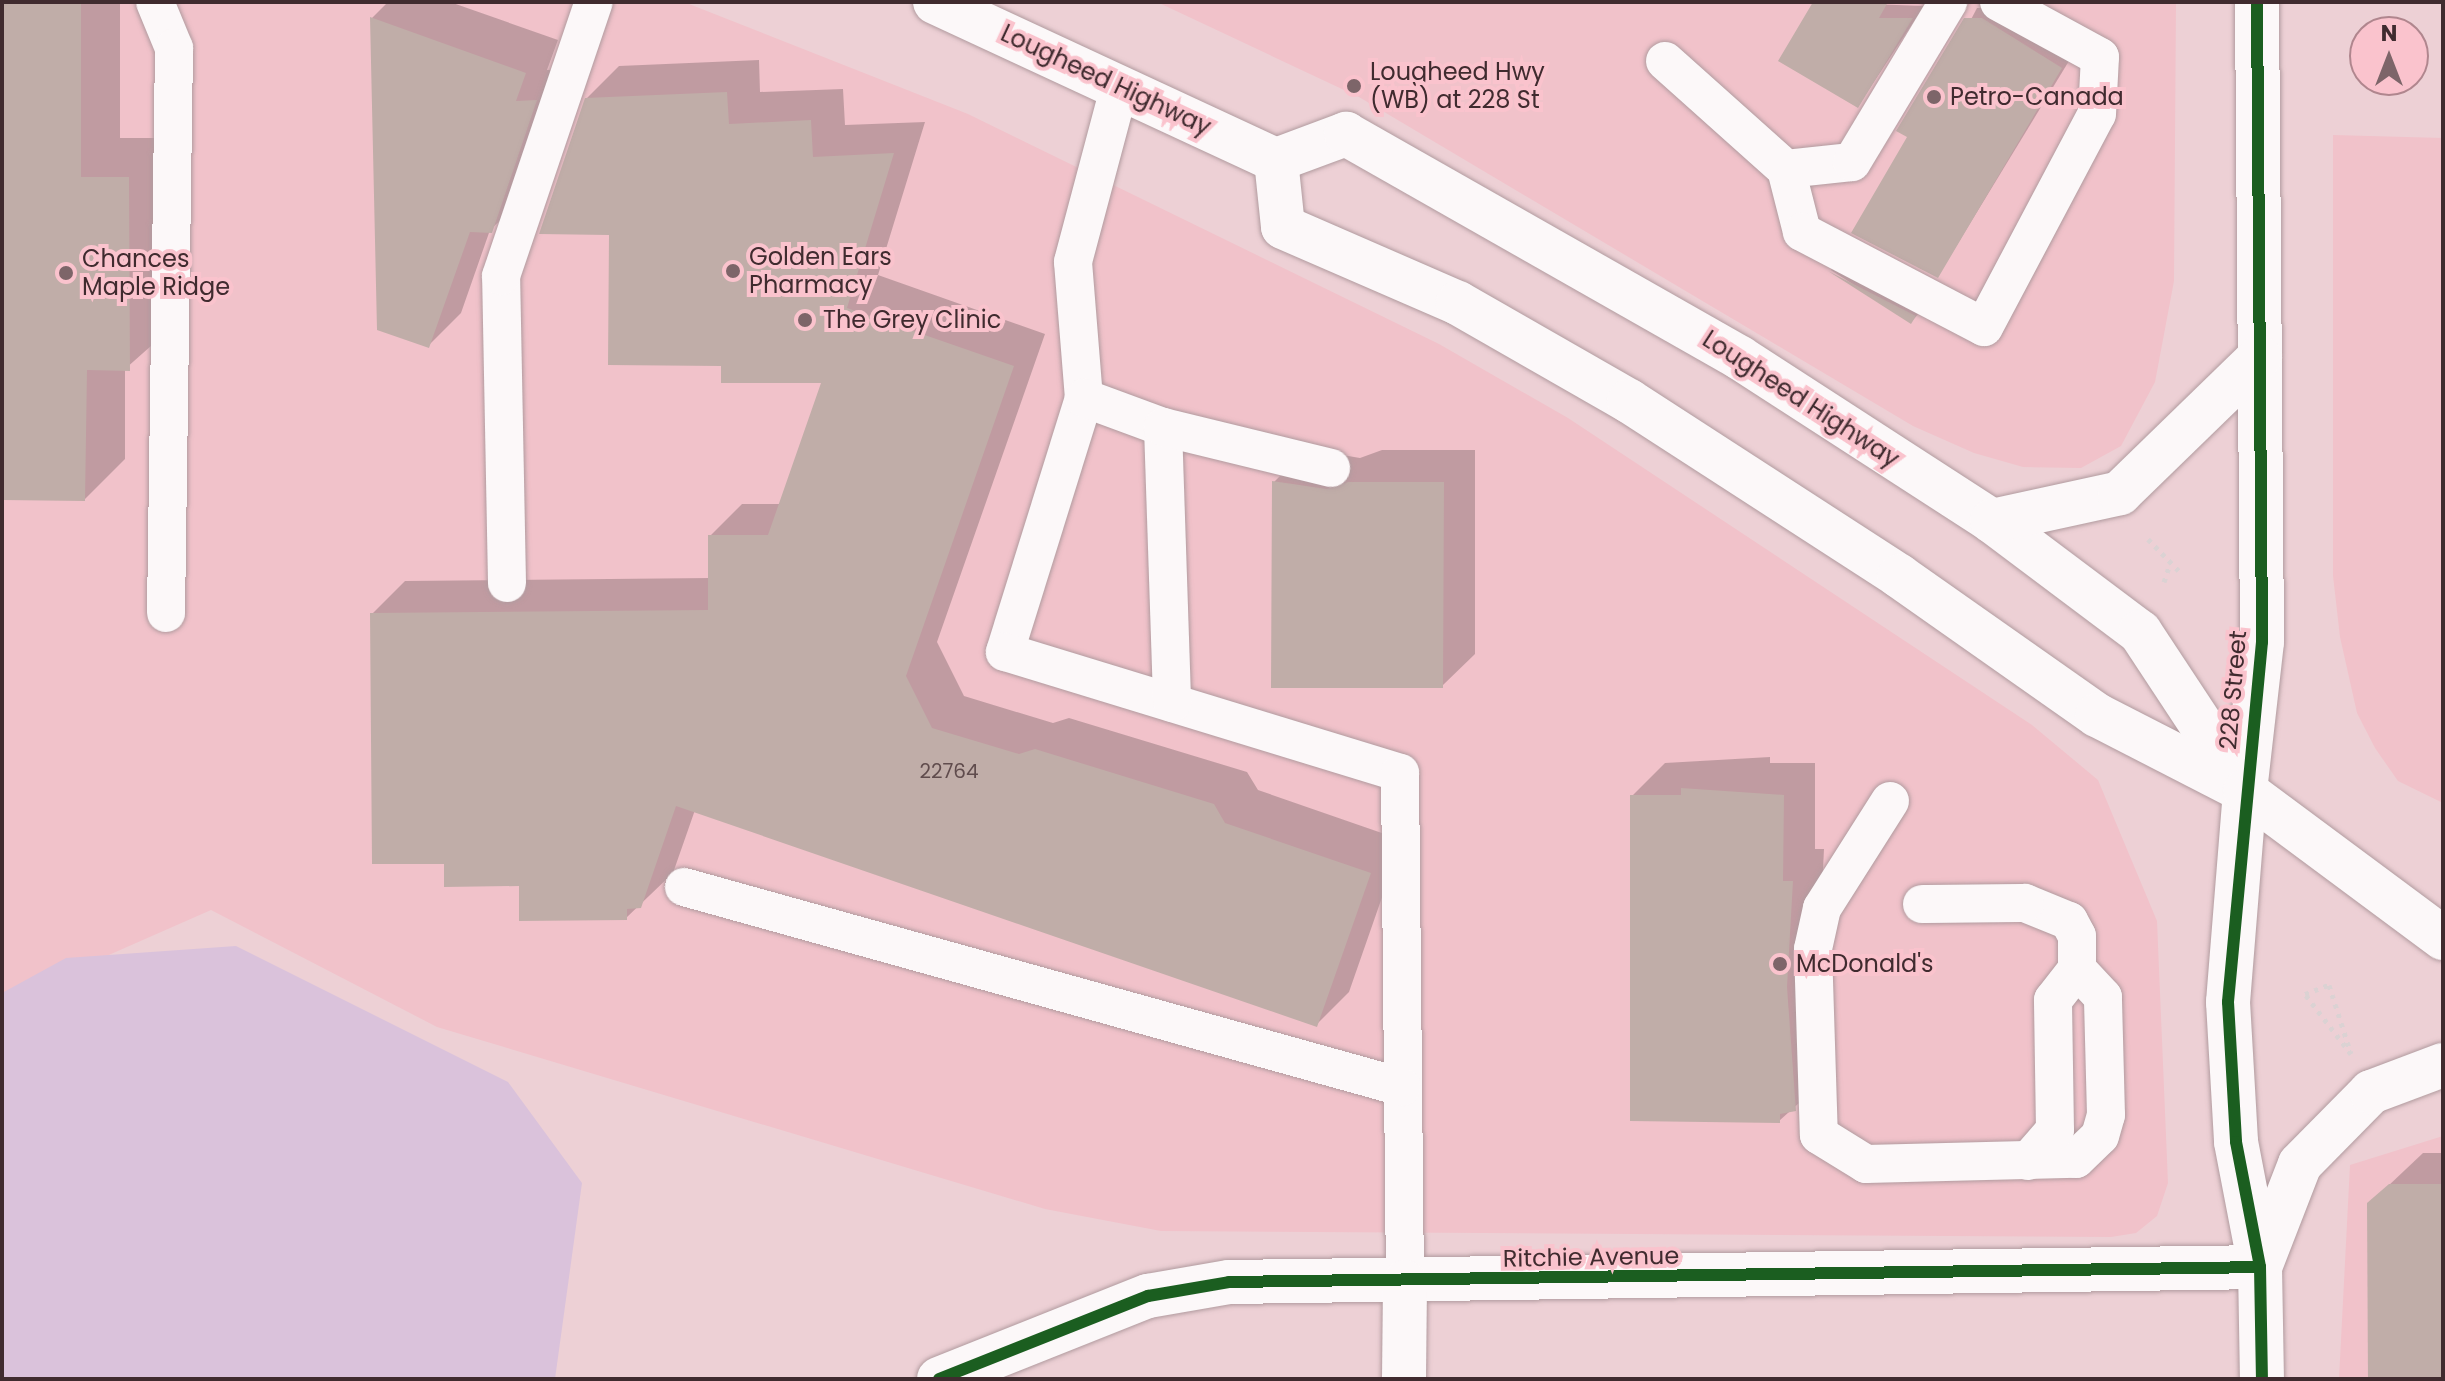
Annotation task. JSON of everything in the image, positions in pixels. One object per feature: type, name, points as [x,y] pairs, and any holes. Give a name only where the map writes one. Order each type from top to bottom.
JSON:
[{"type":"main road","name":"Lougheed Highway","points":[[935,2],[1120,85],[1276,160],[1346,134],[1714,342],[1992,521],[2140,632],[2245,791]]},
{"type":"main road","name":"228 Street","points":[[2257,2],[2262,642],[2245,791],[2228,1002],[2236,1142],[2260,1267],[2262,1379]]},
{"type":"main road","name":"Lougheed Highway","points":[[1276,160],[1283,227],[1529,342],[1887,567],[2097,715],[2245,791],[2443,938]]},
{"type":"main road","points":[[1992,521],[2120,493],[2260,357]]},
{"type":"main road","points":[[2260,1267],[2300,1164],[2371,1092],[2443,1065]]},
{"type":"main road","name":"Ritchie Avenue","points":[[939,1379],[1148,1296],[1229,1282],[1405,1282],[2260,1267]]},
{"type":"main road","points":[[1404,1379],[1405,1282]]},
{"type":"lane","points":[[155,2],[174,48],[166,613]]},
{"type":"lane","points":[[507,583],[501,276],[594,2]]},
{"type":"lane","points":[[1786,169],[1852,162],[1948,2]]},
{"type":"lane","points":[[1665,61],[1786,169],[1802,232],[1984,327],[2097,114],[2100,57],[1999,2]]},
{"type":"lane","points":[[1120,85],[1073,262],[1084,398],[1005,652],[1400,773],[1405,1282]]},
{"type":"lane","points":[[1084,398],[1163,427],[1331,468]]},
{"type":"lane","points":[[1163,427],[1172,703]]},
{"type":"lane","points":[[1890,801],[1822,908],[1813,949],[1819,1135],[1866,1164],[2076,1159],[2100,1136],[2106,1115],[2103,997],[2077,969]]},
{"type":"lane","points":[[684,887],[1402,1087]]},
{"type":"lane","points":[[1922,904],[2048,908],[2077,936],[2077,969],[2053,1000],[2055,1130],[2028,1161]]},
{"type":"path","points":[[2143,534],[2181,573]]},
{"type":"path","points":[[2163,584],[2170,564]]},
{"type":"path","points":[[2329,985],[2351,1054],[2342,1042],[2305,994],[2329,985]]},
{"type":"shaded area","points":[[2,2],[684,2],[968,114],[1439,344],[1568,418],[2032,725],[2098,780],[2157,921],[2168,1183],[2157,1216],[2136,1233],[2111,1237],[1161,1231],[1045,1209],[437,1027],[211,910],[2,1002]]},
{"type":"shaded area","points":[[1157,2],[2176,2],[2174,281],[2155,382],[2121,446],[2081,468],[2023,467],[1974,453],[1913,426],[1359,97]]},
{"type":"shaded area","points":[[2333,135],[2443,138],[2443,803],[2398,781],[2375,748],[2357,713],[2340,637],[2333,576]]},
{"type":"shaded area","points":[[236,946],[508,1082],[582,1183],[555,1379],[2,1379],[2,993],[66,958]]},
{"type":"shaded area","points":[[2443,1136],[2443,1379],[2339,1379],[2350,1165]]},
{"type":"building","name":"Chances Maple Ridge","points":[[2,2],[81,2],[81,177],[129,177],[130,371],[87,370],[85,501],[2,500]]},
{"type":"building","points":[[1813,2],[1888,2],[1879,18],[1913,18],[1858,108],[1778,61]]},
{"type":"building","points":[[370,17],[526,73],[516,101],[537,100],[492,233],[470,232],[429,348],[377,330]]},
{"type":"building","points":[[1964,18],[1982,18],[2062,68],[1938,278],[1851,233],[1907,137],[1896,131]]},
{"type":"building","points":[[727,92],[729,124],[811,120],[813,157],[894,153],[847,308],[1014,366],[906,676],[932,728],[1019,754],[1035,749],[1214,804],[1225,823],[1371,873],[1317,1027],[676,806],[641,908],[627,909],[627,920],[519,921],[519,886],[444,887],[444,864],[372,864],[370,613],[708,610],[708,535],[768,535],[821,383],[721,383],[721,366],[608,365],[609,235],[539,234],[585,98]]},
{"type":"building","points":[[1828,271],[1916,316],[1911,324]]},
{"type":"building","points":[[1272,481],[1327,489],[1348,482],[1444,482],[1443,688],[1271,688]]},
{"type":"building","points":[[1681,788],[1784,795],[1783,881],[1793,881],[1787,987],[1796,1111],[1780,1114],[1780,1123],[1630,1121],[1630,795],[1681,795]]},
{"type":"building","points":[[2389,1184],[2443,1184],[2443,1379],[2368,1379],[2367,1203]]},
{"type":"cycle path","points":[[2257,2],[2262,642],[2228,1002],[2236,1142],[2260,1267],[2262,1379]]},
{"type":"cycle path","points":[[939,1379],[1148,1296],[1229,1282],[2260,1267]]},
{"type":"place","name":"Lougheed Hwy (WB) at 228 St","points":[[1354,86]]},
{"type":"place","name":"Petro-Canada","points":[[1934,97]]},
{"type":"place","name":"Golden Ears Pharmacy","points":[[733,271]]},
{"type":"place","name":"Chances Maple Ridge","points":[[66,273]]},
{"type":"place","name":"The Grey Clinic","points":[[805,320]]},
{"type":"place","name":"McDonald's","points":[[1780,964]]}]
